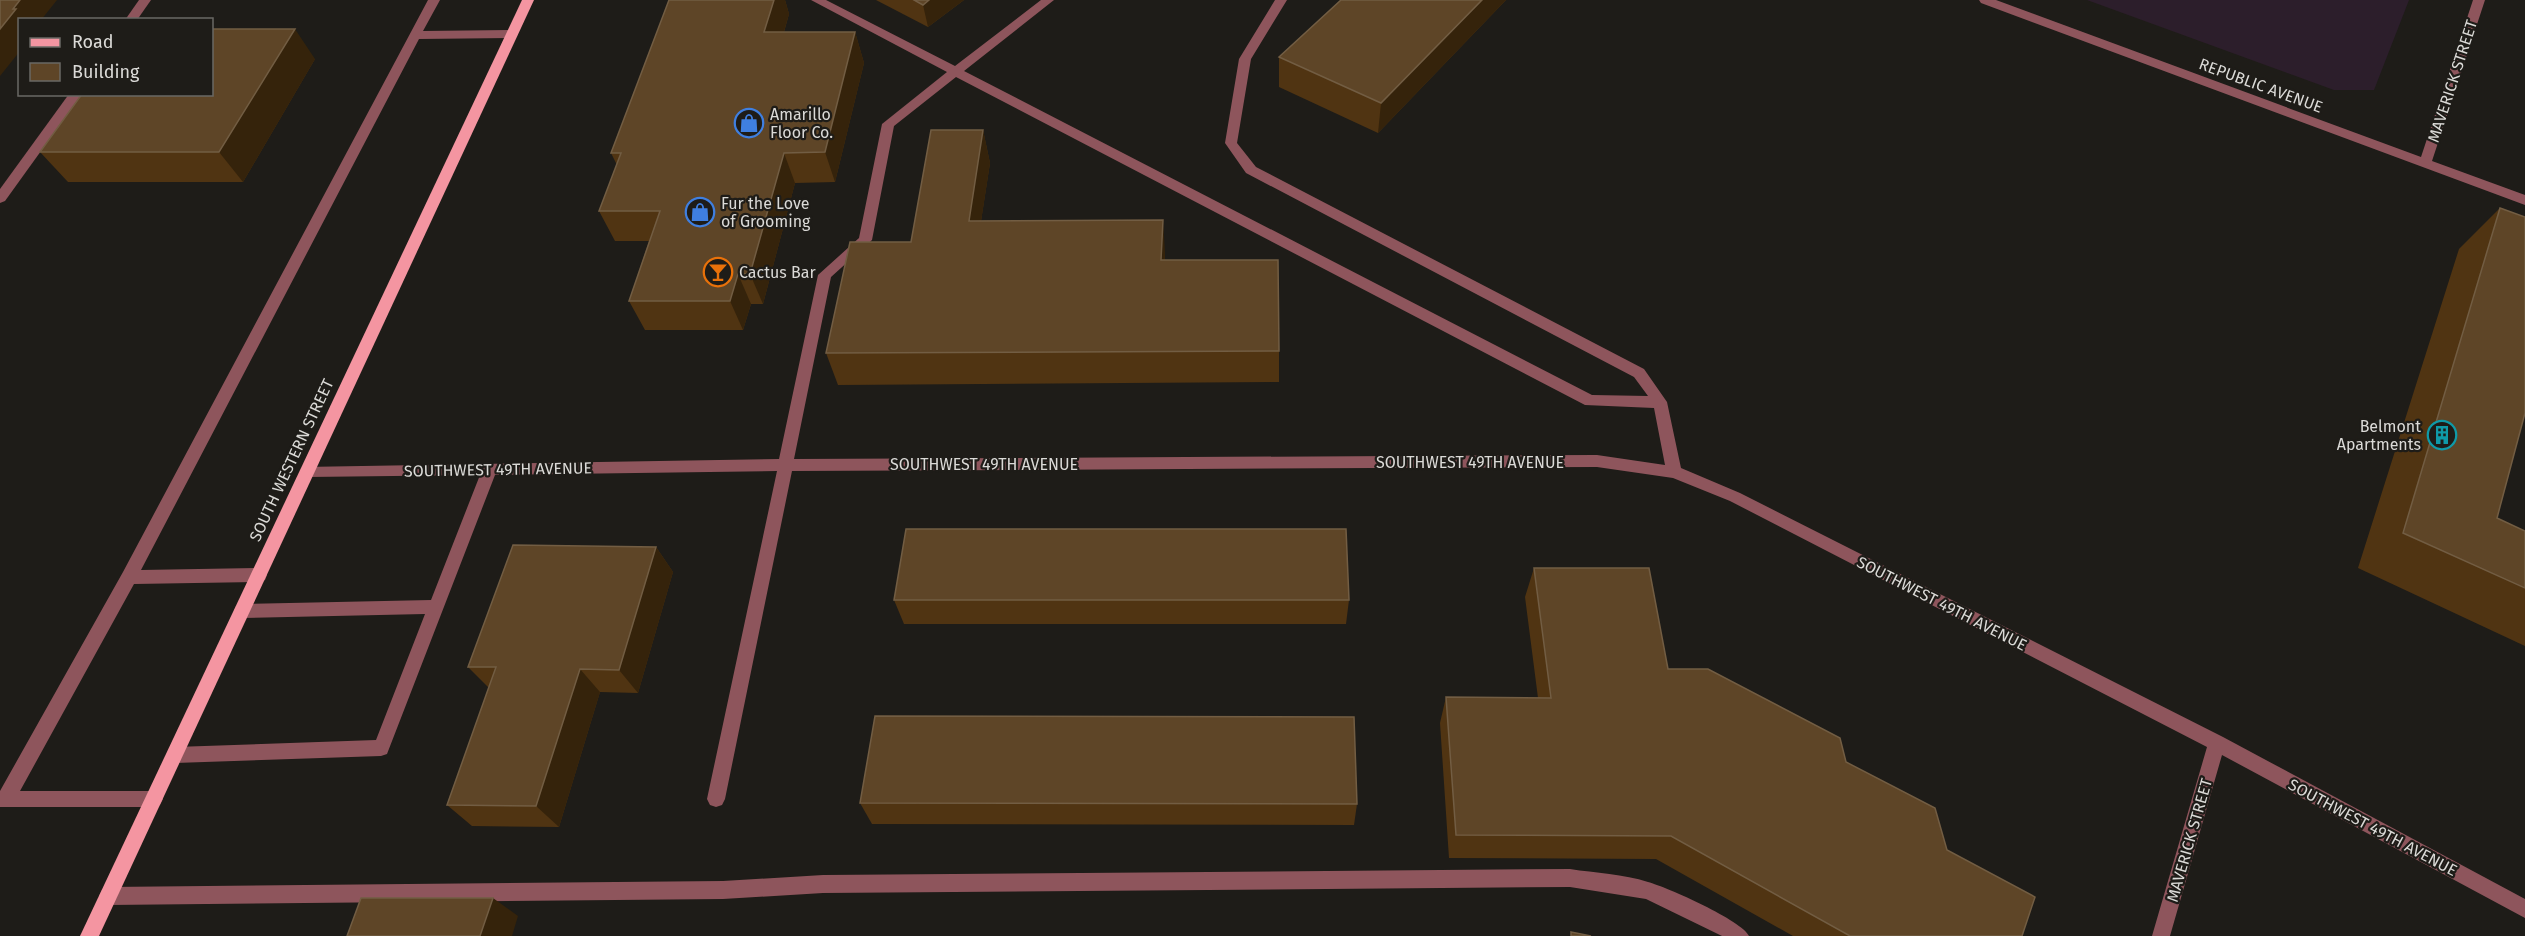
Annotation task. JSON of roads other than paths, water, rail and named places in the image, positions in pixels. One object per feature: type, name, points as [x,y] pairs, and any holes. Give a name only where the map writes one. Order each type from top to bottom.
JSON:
[{"type":"main road","name":"SOUTH WESTERN STREET","points":[[89,936],[528,0]]},
{"type":"street","points":[[132,18],[145,0]]},
{"type":"street","points":[[154,799],[3,800],[129,577],[434,0]]},
{"type":"street","points":[[817,0],[1590,401],[1660,402]]},
{"type":"street","points":[[716,799],[825,275],[865,240],[888,124],[1048,0]]},
{"type":"street","points":[[1281,0],[1245,58],[1231,143],[1251,170],[1639,373],[1660,402],[1674,472]]},
{"type":"street","name":"REPUBLIC AVENUE","points":[[1985,0],[2525,200]]},
{"type":"street","name":"MAVERICK STREET","points":[[2425,163],[2479,0]]},
{"type":"street","points":[[415,35],[512,34]]},
{"type":"street","points":[[0,198],[75,96]]},
{"type":"street","name":"SOUTHWEST 49TH AVENUE","points":[[308,471],[785,465],[1597,461],[1674,472],[1735,497],[2217,743],[2525,909]]},
{"type":"street","points":[[175,755],[381,748],[490,469]]},
{"type":"street","points":[[129,577],[259,575]]},
{"type":"street","points":[[242,610],[436,607]]},
{"type":"street","name":"MAVERICK STREET","points":[[2162,936],[2217,743]]},
{"type":"street","points":[[108,896],[723,890],[823,884],[1570,878],[1647,890],[1711,919],[1740,936]]},
{"type":"place","name":"Amarillo Floor Co.","points":[[749,123]]},
{"type":"place","name":"Fur the Love of Grooming","points":[[700,212]]},
{"type":"place","name":"Cactus Bar","points":[[718,272]]},
{"type":"place","name":"Belmont Apartments","points":[[2442,435]]}]
